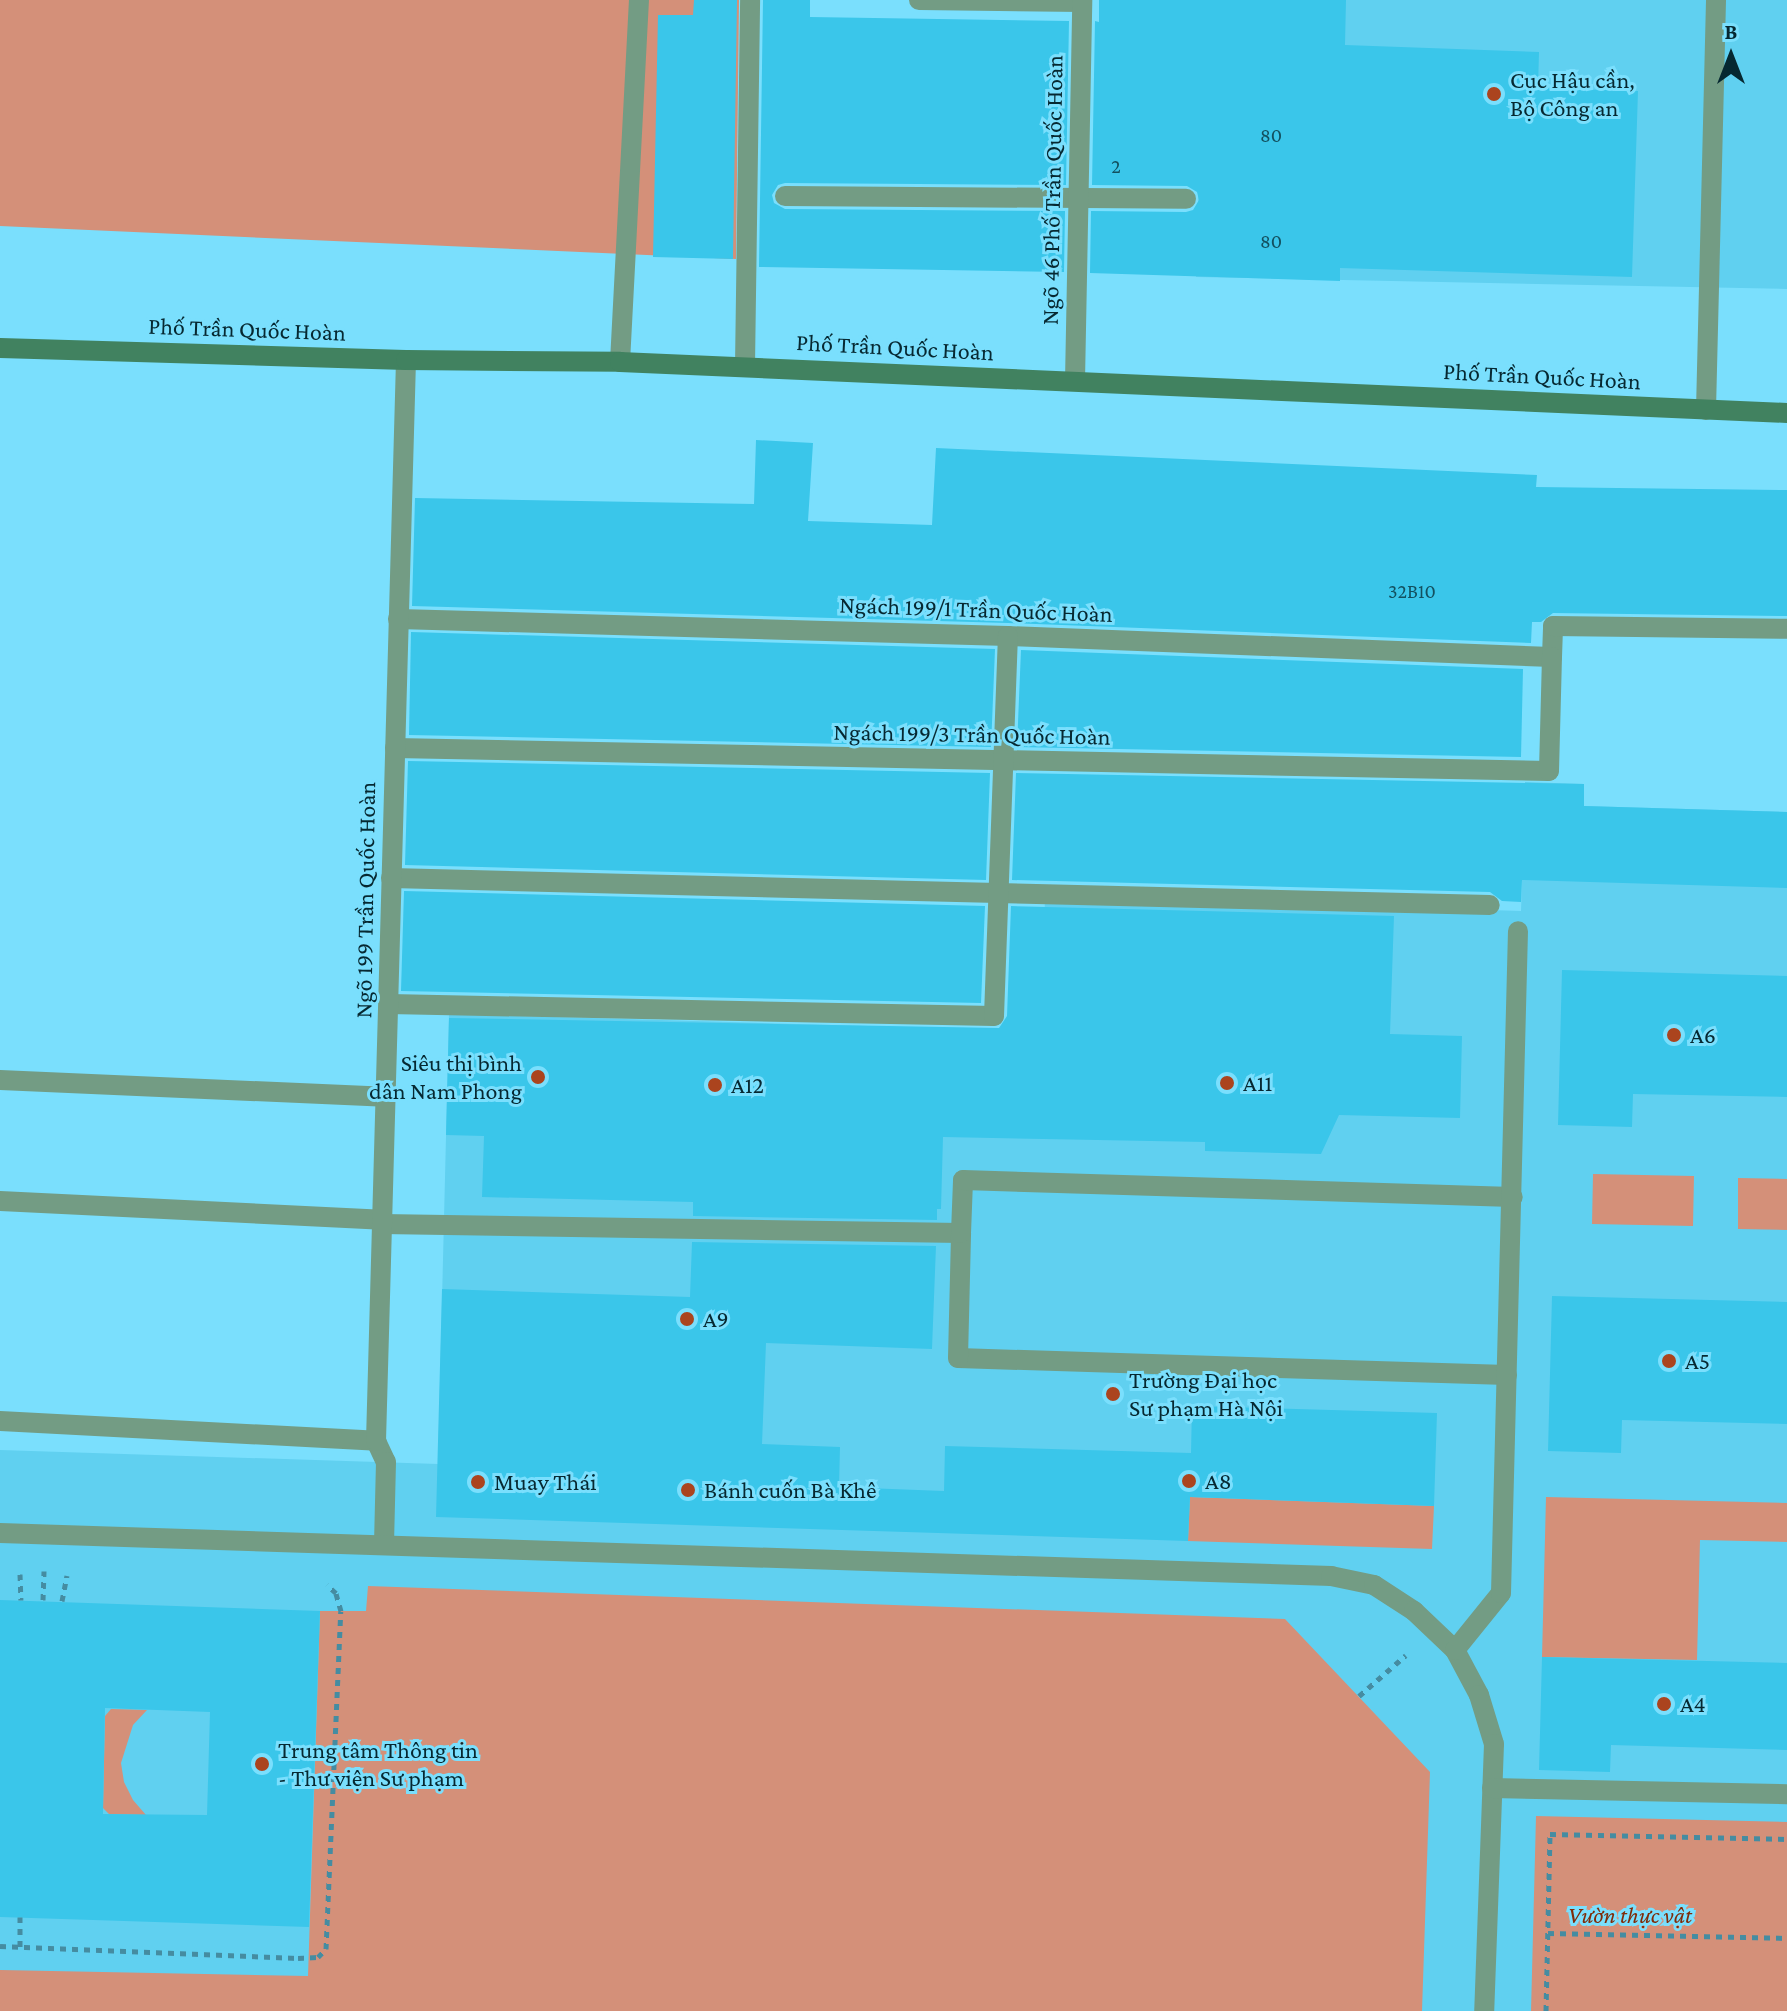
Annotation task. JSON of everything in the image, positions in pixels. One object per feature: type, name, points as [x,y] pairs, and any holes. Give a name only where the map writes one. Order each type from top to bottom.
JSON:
[{"type":"street","points":[[620,362],[639,0]]},
{"type":"street","points":[[745,366],[750,0]]},
{"type":"street","points":[[919,0],[1082,1]]},
{"type":"street","points":[[1706,410],[1716,0]]},
{"type":"street","name":"Ngõ 46 Phố Trần Quốc Hoàn","points":[[1075,381],[1082,1]]},
{"type":"street","points":[[785,196],[1186,199]]},
{"type":"street","name":"Phố Trần Quốc Hoàn","points":[[0,348],[745,366],[1787,413]]},
{"type":"street","name":"Ngõ 199 Trần Quốc Hoàn","points":[[384,1545],[386,1462],[376,1441],[406,360]]},
{"type":"street","name":"Ngách 199/1 Trần Quốc Hoàn","points":[[398,619],[1008,636],[1552,657]]},
{"type":"street","points":[[1552,657],[1553,626],[1787,629]]},
{"type":"street","points":[[389,1004],[994,1016],[1008,636]]},
{"type":"street","name":"Ngách 199/3 Trần Quốc Hoàn","points":[[395,748],[1549,771],[1552,657]]},
{"type":"street","points":[[391,878],[1490,905]]},
{"type":"street","points":[[1455,1650],[1501,1593],[1518,931]]},
{"type":"street","points":[[0,1080],[385,1097]]},
{"type":"street","points":[[1507,1375],[958,1358],[961,1233],[963,1180],[1513,1197]]},
{"type":"street","points":[[0,1201],[382,1222],[961,1233]]},
{"type":"street","points":[[0,1421],[376,1441]]},
{"type":"street","points":[[0,1533],[1331,1576],[1374,1585],[1414,1611],[1455,1650],[1479,1695],[1494,1744],[1484,2011]]},
{"type":"street","points":[[1492,1788],[1787,1794]]},
{"type":"path","points":[[62,1601],[66,1576],[76,1568]]},
{"type":"path","points":[[18,1569],[23,1580],[21,1600]]},
{"type":"path","points":[[0,1946],[298,1958],[318,1957],[326,1949],[341,1611],[336,1593],[322,1579]]},
{"type":"path","points":[[1359,1696],[1434,1630]]},
{"type":"path","points":[[1546,2011],[1550,1834],[1787,1839]]},
{"type":"path","points":[[20,1917],[20,1947]]},
{"type":"path","points":[[1548,1933],[1787,1938]]},
{"type":"shaded area","name":"Cục Hậu cần, Bộ Công an","points":[[1203,0],[1787,0],[1787,289],[1196,277]]},
{"type":"shaded area","name":"Trường Đại học Sư phạm Hà Nội","points":[[1525,782],[1584,784],[1584,806],[1787,812],[1787,2011],[0,2011],[0,1450],[438,1464],[449,1014],[1041,1031],[1045,896],[1521,911]]},
{"type":"green space","points":[[0,0],[739,0],[736,259],[0,226]]},
{"type":"green space","points":[[1593,1174],[1694,1176],[1693,1226],[1592,1224]]},
{"type":"green space","points":[[1738,1178],[1787,1179],[1787,1230],[1738,1229]]},
{"type":"green space","points":[[1190,1497],[1434,1506],[1432,1549],[1188,1541]]},
{"type":"green space","points":[[1546,1497],[1787,1503],[1787,1542],[1700,1540],[1697,1660],[1542,1657]]},
{"type":"green space","points":[[368,1586],[1285,1619],[1430,1772],[1422,2011],[0,2011],[0,1970],[308,1976],[320,1611],[366,1611]]},
{"type":"green space","points":[[111,1709],[147,1710],[133,1725],[121,1763],[124,1782],[133,1800],[146,1815],[109,1814],[103,1808],[105,1716]]},
{"type":"green space","name":"Vườn thực vật","points":[[1536,1816],[1787,1822],[1787,2011],[1531,2011]]},
{"type":"building","points":[[694,0],[737,0],[733,259],[653,257],[658,15],[693,15]]},
{"type":"building","points":[[763,0],[810,0],[810,17],[1069,21],[1066,185],[785,183],[778,185],[772,195],[774,203],[785,209],[1065,211],[1064,272],[759,267]]},
{"type":"building","name":"Cục Hậu cần, Bộ Công an","points":[[1099,0],[1346,0],[1345,45],[1539,52],[1538,88],[1638,91],[1632,277],[1340,268],[1340,281],[1090,273],[1091,211],[1186,212],[1193,210],[1199,200],[1197,192],[1187,186],[1092,185],[1095,21],[1099,22]]},
{"type":"building","points":[[756,440],[813,443],[808,521],[932,525],[936,448],[1537,475],[1536,487],[1787,490],[1787,616],[1553,613],[1541,622],[1532,622],[1531,643],[1008,623],[412,606],[415,498],[754,504]]},
{"type":"building","points":[[411,632],[995,649],[991,747],[409,735]]},
{"type":"building","points":[[1021,650],[1523,669],[1521,757],[1017,747]]},
{"type":"building","points":[[408,761],[990,773],[986,880],[405,865]]},
{"type":"building","points":[[1016,773],[1584,784],[1584,806],[1787,812],[1787,888],[1522,880],[1521,902],[1502,901],[1490,892],[1012,880]]},
{"type":"building","points":[[404,891],[985,906],[981,1003],[401,991]]},
{"type":"building","points":[[1011,906],[1394,916],[1390,1034],[1462,1036],[1460,1118],[1339,1115],[1321,1154],[1205,1151],[1205,1142],[943,1137],[941,1209],[937,1209],[937,1220],[693,1216],[693,1202],[482,1197],[484,1136],[446,1135],[449,1018],[999,1028],[1007,1016]]},
{"type":"building","name":"A6","points":[[1562,970],[1787,976],[1787,1097],[1633,1094],[1632,1127],[1558,1125]]},
{"type":"building","points":[[692,1242],[936,1246],[932,1349],[766,1343],[762,1444],[840,1447],[839,1487],[944,1491],[945,1446],[1191,1453],[1192,1406],[1437,1413],[1434,1506],[1190,1497],[1188,1541],[436,1517],[442,1289],[690,1297]]},
{"type":"building","name":"A5","points":[[1552,1296],[1787,1302],[1787,1424],[1622,1420],[1621,1453],[1548,1451]]},
{"type":"building","name":"Trung tâm Thông tin - Thư viện Sư phạm","points":[[0,1600],[320,1611],[309,1927],[0,1917]],"holes":[[[105,1708],[210,1712],[207,1815],[103,1814]]]},
{"type":"building","name":"A4","points":[[1542,1657],[1787,1663],[1787,1750],[1611,1745],[1610,1772],[1539,1770]]},
{"type":"place","name":"Cục Hậu cần, Bộ Công an","points":[[1494,94]]},
{"type":"place","name":"A6","points":[[1674,1035]]},
{"type":"place","name":"Siêu thị bình dân Nam Phong","points":[[538,1077]]},
{"type":"place","name":"A11","points":[[1227,1083]]},
{"type":"place","name":"A12","points":[[715,1085]]},
{"type":"place","name":"A9","points":[[687,1319]]},
{"type":"place","name":"A5","points":[[1669,1361]]},
{"type":"place","name":"Trường Đại học Sư phạm Hà Nội","points":[[1113,1394]]},
{"type":"place","name":"A8","points":[[1189,1481]]},
{"type":"place","name":"Muay Thái","points":[[478,1482]]},
{"type":"place","name":"Bánh cuốn Bà Khê","points":[[688,1490]]},
{"type":"place","name":"A4","points":[[1664,1704]]},
{"type":"place","name":"Trung tâm Thông tin - Thư viện Sư phạm","points":[[262,1764]]}]
